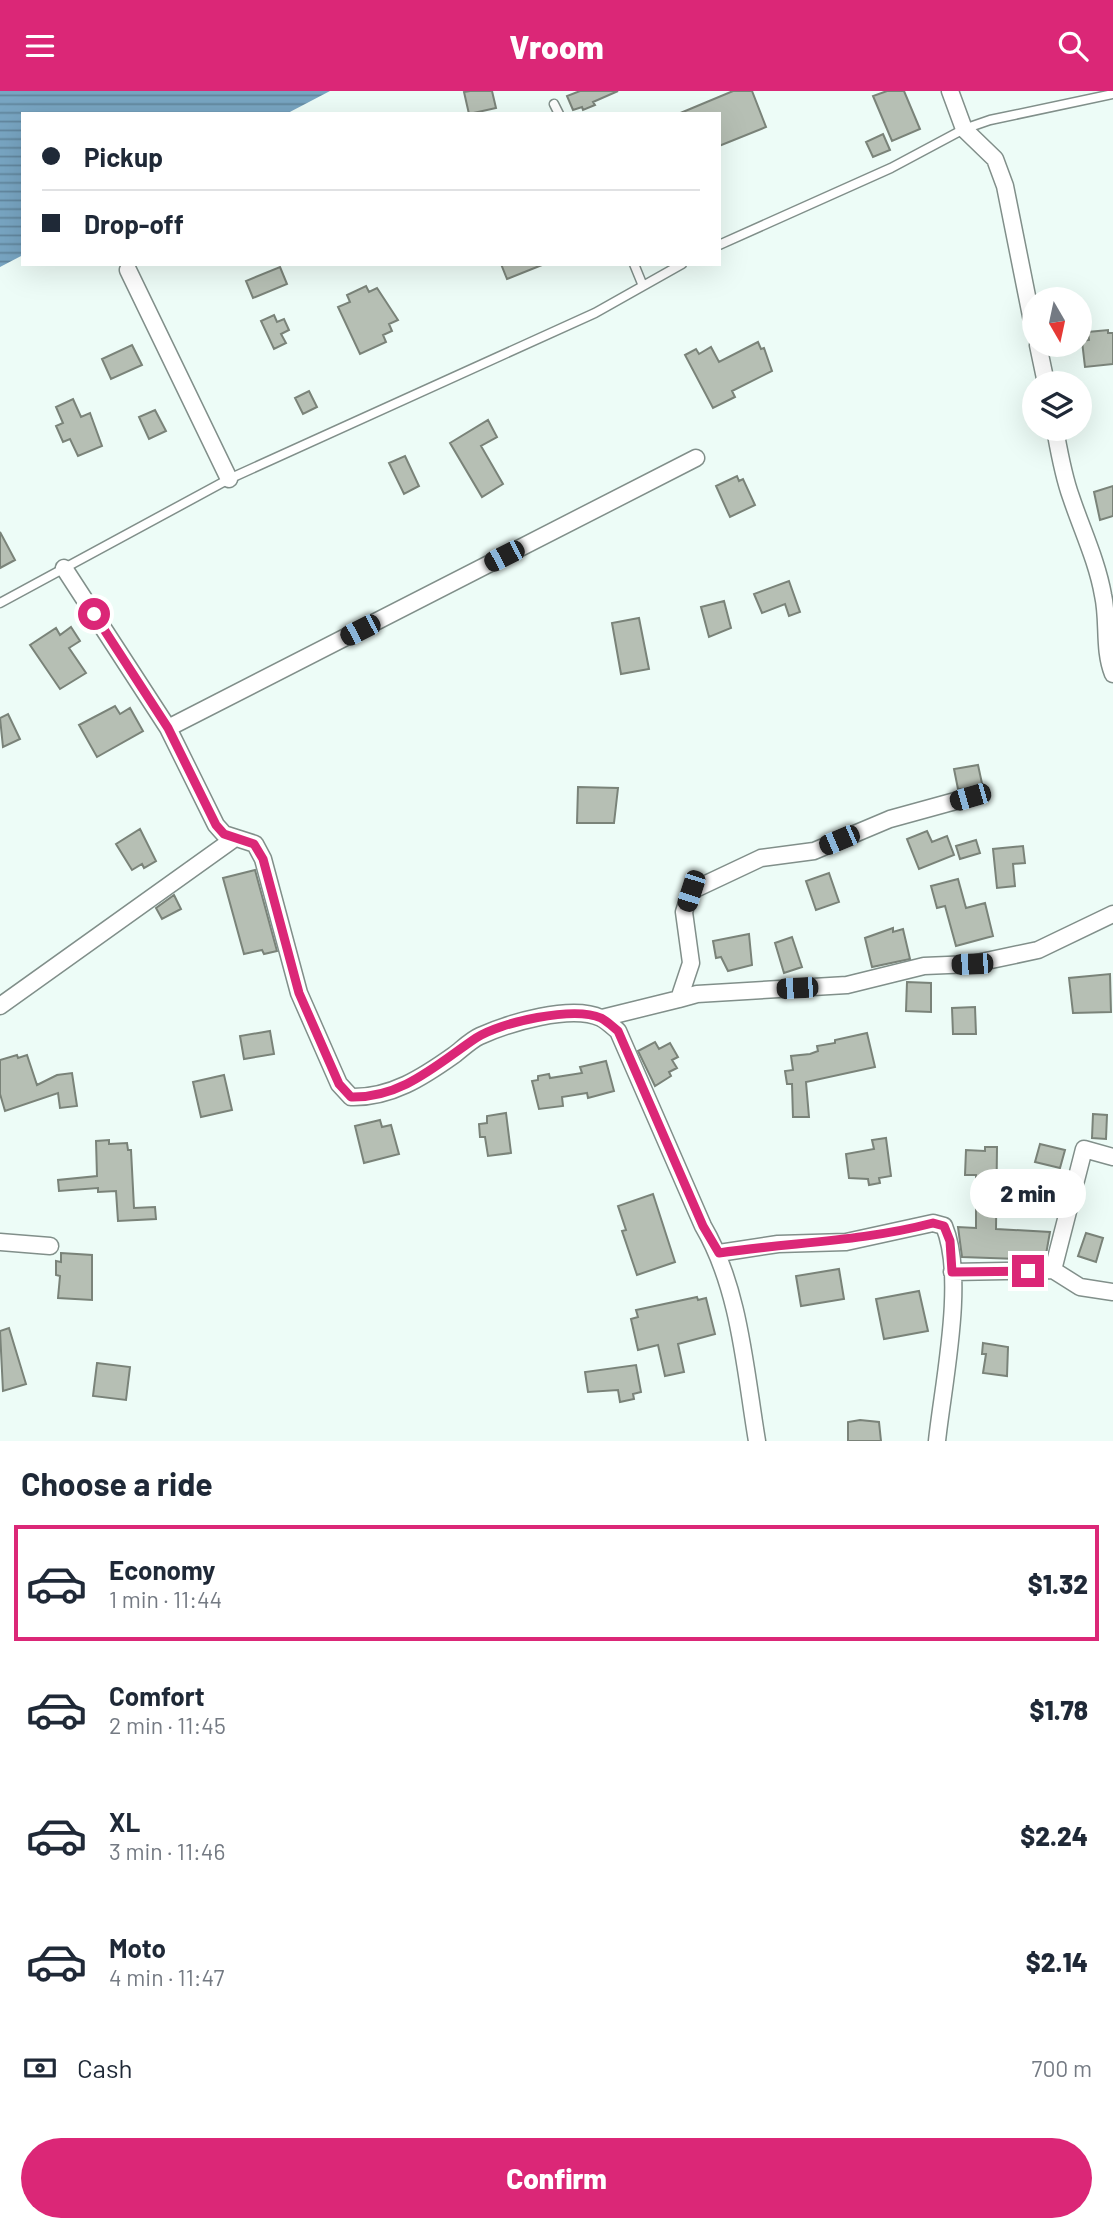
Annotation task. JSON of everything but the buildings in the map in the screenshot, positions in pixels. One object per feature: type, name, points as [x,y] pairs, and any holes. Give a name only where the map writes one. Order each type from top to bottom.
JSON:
[{"type":"street","points":[[950,91],[964,129],[995,159],[1004,186],[1025,287]]},
{"type":"street","points":[[128,270],[229,479]]},
{"type":"street","points":[[1058,441],[1070,497],[1105,568],[1109,629],[1106,656],[1113,674]]},
{"type":"street","points":[[168,728],[696,458]]},
{"type":"street","points":[[64,568],[168,728],[216,825],[224,834],[244,838],[254,844],[263,859],[299,993],[339,1084],[351,1097],[369,1097],[417,1081],[478,1036],[508,1026],[554,1015],[581,1013],[602,1018],[618,1031],[703,1226],[719,1253],[738,1324],[757,1441]]},
{"type":"street","points":[[679,999],[691,963],[684,912],[691,891],[761,858],[814,851],[890,818],[970,797]]},
{"type":"street","points":[[0,1006],[235,838]]},
{"type":"street","points":[[602,1018],[697,994],[847,985],[924,966],[972,964],[1038,950],[1113,914]]},
{"type":"street","points":[[1053,1271],[1084,1149],[1113,1157]]},
{"type":"street","points":[[719,1253],[778,1244],[846,1241],[933,1223],[944,1226],[950,1241],[952,1298],[937,1441]]},
{"type":"street","points":[[0,1242],[50,1246]]},
{"type":"street","points":[[952,1272],[1053,1271],[1080,1287],[1113,1292]]},
{"type":"lane","points":[[721,244],[891,168],[964,129],[990,120],[1113,94]]},
{"type":"lane","points":[[554,104],[558,112]]},
{"type":"lane","points":[[635,266],[643,286]]},
{"type":"lane","points":[[0,603],[229,479],[595,313],[678,266]]},
{"type":"water","points":[[0,91],[330,91],[290,112],[21,112],[21,256],[0,267]]},
{"type":"route","points":[[94,614],[168,728],[216,825],[224,834],[244,838],[254,844],[263,859],[299,993],[339,1084],[351,1097],[369,1097],[417,1081],[478,1036],[518,1023],[554,1015],[581,1013],[602,1018],[618,1031],[703,1226],[719,1253],[778,1244],[846,1241],[933,1223],[944,1226],[950,1241],[952,1272],[1028,1271]]}]
